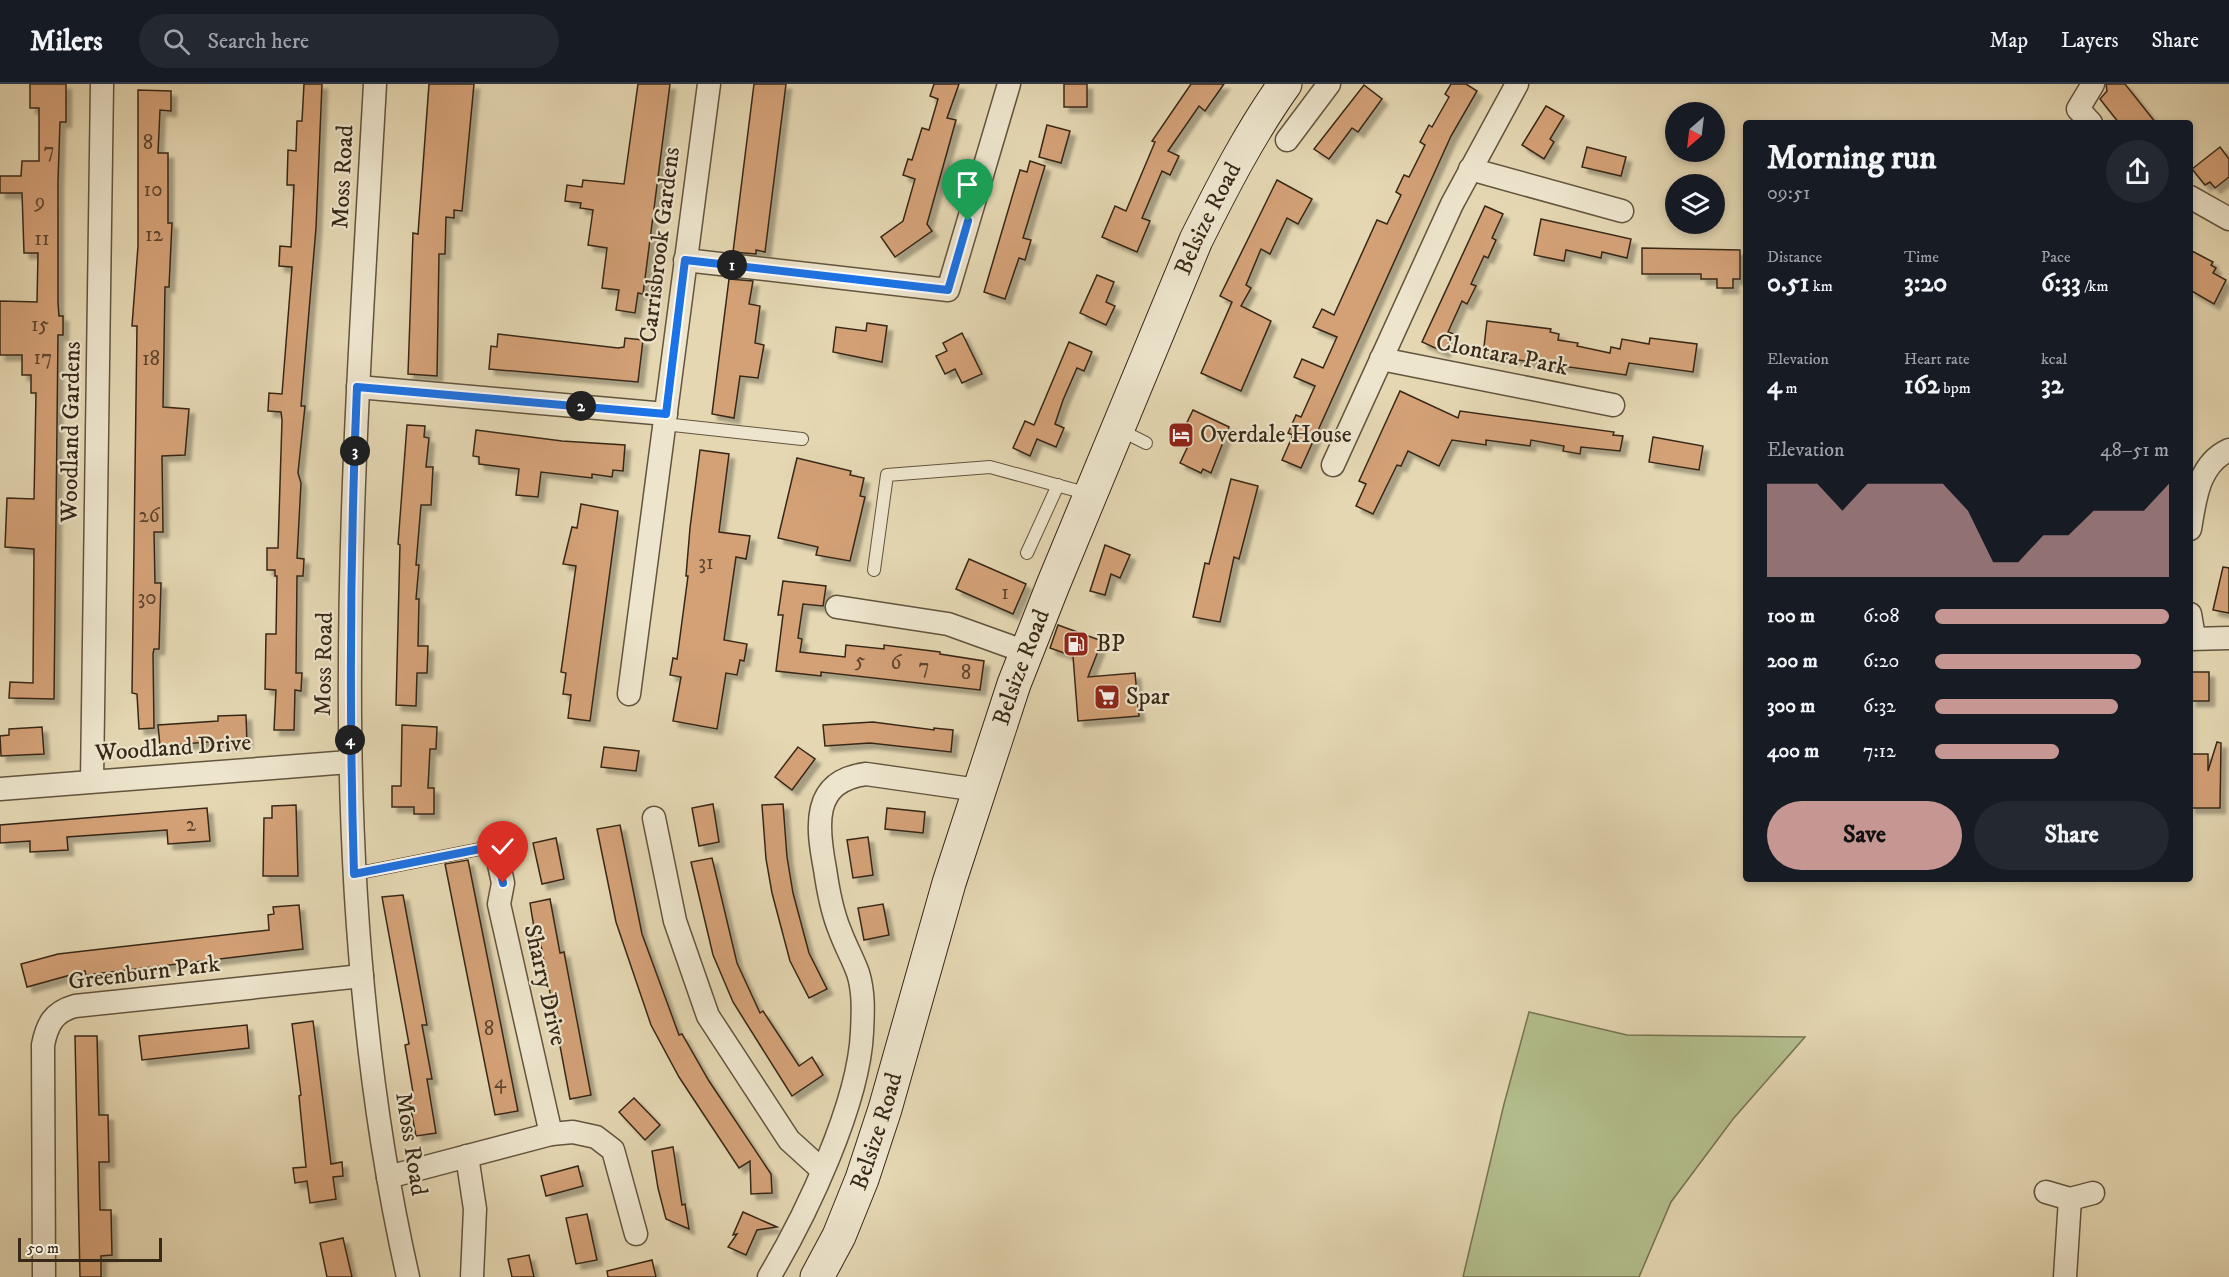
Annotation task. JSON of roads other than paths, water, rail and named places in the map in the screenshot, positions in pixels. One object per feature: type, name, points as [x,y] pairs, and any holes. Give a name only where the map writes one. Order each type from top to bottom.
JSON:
[{"type":"street","name":"Woodland Gardens","points":[[92,781],[102,84]]},
{"type":"street","name":"Moss Road","points":[[375,84],[353,486],[350,762],[354,874],[362,976],[388,1177],[408,1277]]},
{"type":"street","name":"Carrisbrook Gardens","points":[[629,694],[709,84]]},
{"type":"street","points":[[685,260],[948,290],[1009,84]]},
{"type":"street","name":"Belsize Road","points":[[817,1277],[839,1236],[862,1179],[978,790],[1026,652],[1196,240],[1244,149],[1286,84]]},
{"type":"street","points":[[1287,140],[1329,84]]},
{"type":"street","points":[[1333,465],[1470,169],[1517,84]]},
{"type":"street","points":[[2088,120],[2078,109],[2093,84]]},
{"type":"street","points":[[1470,169],[1622,212]]},
{"type":"street","points":[[2193,199],[2229,219]]},
{"type":"street","name":"Clontara Park","points":[[1381,359],[1613,405]]},
{"type":"street","points":[[357,387],[665,419]]},
{"type":"street","points":[[2194,479],[2222,453],[2229,450]]},
{"type":"street","points":[[837,607],[948,624],[1026,652]]},
{"type":"street","points":[[2193,638],[2229,638]]},
{"type":"street","name":"Woodland Drive","points":[[0,789],[350,762]]},
{"type":"street","points":[[769,1277],[783,1253],[822,1170],[849,1101],[858,1067],[862,990],[839,930],[822,857],[818,820],[824,801],[836,785],[848,776],[867,774],[978,790]]},
{"type":"street","points":[[654,818],[675,921],[708,1016],[789,1140],[822,1170]]},
{"type":"street","name":"Sharry Drive","points":[[495,846],[503,883],[499,904],[551,1134]]},
{"type":"street","name":"Greenburn Park","points":[[44,1277],[43,1045],[46,1029],[53,1017],[62,1010],[75,1006],[362,976]]},
{"type":"street","points":[[388,1177],[551,1134],[573,1132],[596,1137],[613,1150],[636,1234]]},
{"type":"street","points":[[467,1156],[475,1209],[472,1277]]},
{"type":"street","points":[[2046,1192],[2070,1199],[2092,1193]]},
{"type":"street","points":[[2065,1277],[2070,1199]]},
{"type":"lane","points":[[665,419],[802,439]]},
{"type":"lane","points":[[1117,429],[1146,443]]},
{"type":"lane","points":[[874,570],[887,475],[990,468],[1090,494]]},
{"type":"lane","points":[[1027,554],[1058,485]]},
{"type":"lane","points":[[354,874],[495,846]]},
{"type":"place","name":"Overdale House","points":[[1181,435]]},
{"type":"place","name":"BP","points":[[1076,644]]},
{"type":"place","name":"Spar","points":[[1107,697]]}]
